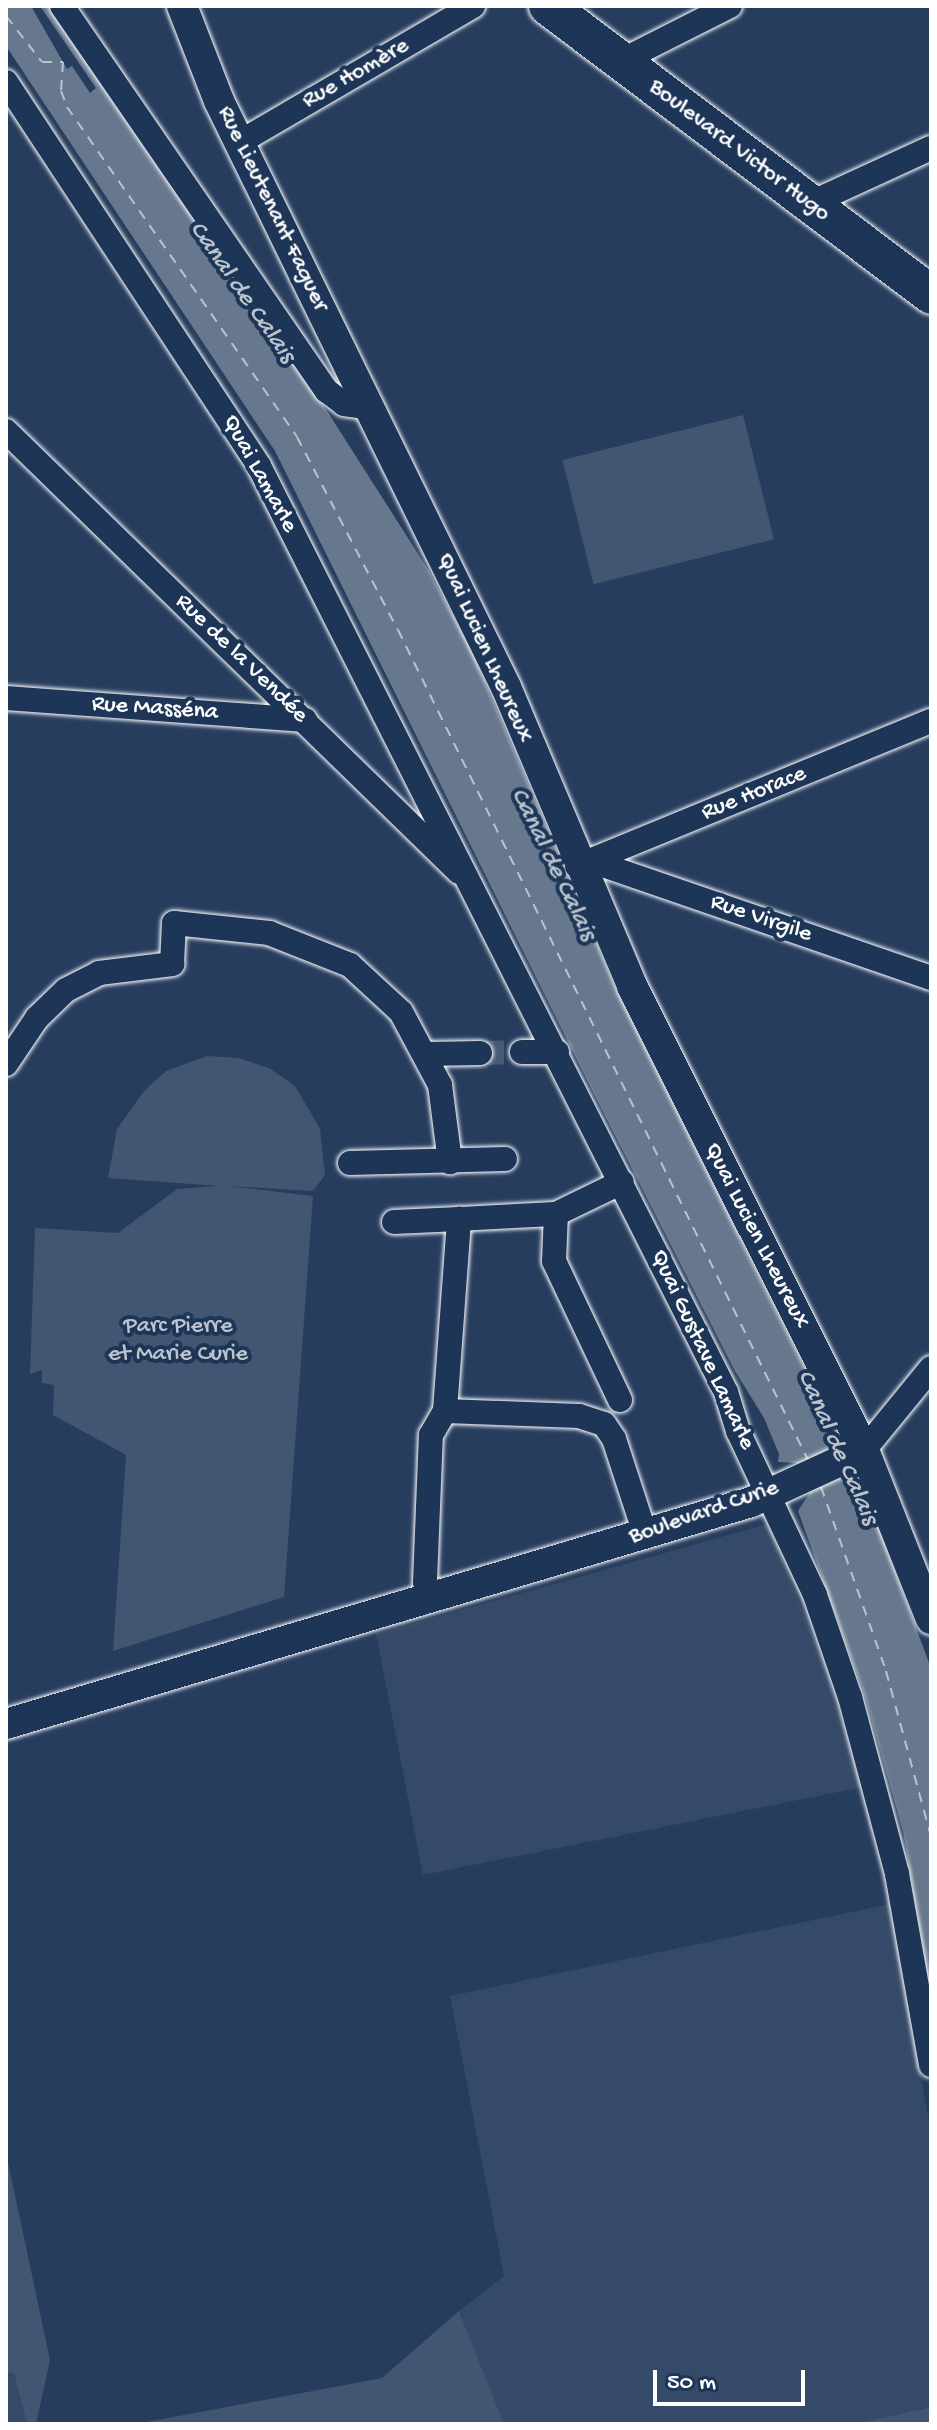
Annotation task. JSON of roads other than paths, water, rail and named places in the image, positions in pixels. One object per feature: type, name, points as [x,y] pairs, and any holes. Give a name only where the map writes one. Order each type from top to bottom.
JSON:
[{"type":"main road","name":"Boulevard Victor Hugo","points":[[548,6],[931,295]]},
{"type":"street","points":[[62,6],[327,391],[344,404],[371,408]]},
{"type":"street","name":"Rue Lieutenant Faguer","points":[[182,6],[240,142],[371,408]]},
{"type":"street","name":"Rue Homère","points":[[240,142],[473,6]]},
{"type":"street","points":[[621,61],[730,6]]},
{"type":"street","name":"Quai Lamarle","points":[[6,82],[259,466],[475,888]]},
{"type":"street","points":[[809,204],[931,148]]},
{"type":"street","name":"Quai Lucien Lheureux","points":[[371,408],[506,687],[584,864],[638,1000],[864,1450],[931,1619]]},
{"type":"street","name":"Rue de la Vendée","points":[[6,431],[475,888]]},
{"type":"street","name":"Rue Masséna","points":[[6,698],[305,720]]},
{"type":"street","name":"Rue Horace","points":[[584,864],[931,721]]},
{"type":"street","name":"Rue Virgile","points":[[584,864],[931,978]]},
{"type":"street","name":"Quai Gustave Lamarle","points":[[475,888],[726,1392],[738,1431],[777,1485],[826,1622],[865,1748],[897,1874],[931,2065]]},
{"type":"street","points":[[6,1064],[37,1018],[66,990],[99,973],[172,964],[174,923],[269,933],[337,958],[391,1001],[427,1054],[444,1100],[450,1162]]},
{"type":"street","points":[[522,1052],[557,1052]]},
{"type":"street","points":[[427,1054],[480,1053]]},
{"type":"street","points":[[350,1163],[505,1159]]},
{"type":"street","points":[[394,1222],[556,1214],[622,1182]]},
{"type":"street","points":[[556,1214],[555,1267],[620,1400]]},
{"type":"street","points":[[428,1590],[431,1435],[445,1411],[459,1219]]},
{"type":"street","points":[[864,1450],[931,1368]]},
{"type":"street","points":[[445,1411],[597,1420],[612,1434],[642,1525]]},
{"type":"street","name":"Boulevard Curie","points":[[6,1724],[428,1590],[777,1485],[864,1450]]},
{"type":"street","name":"Boulevard Curie","points":[[6,1710],[428,1590]]},
{"type":"water","name":"Canal de Calais","points":[[6,6],[50,6],[329,414],[429,571],[472,652],[614,985],[809,1376],[805,1398],[823,1430],[843,1440],[829,1448],[844,1480],[858,1479],[863,1486],[931,1668],[931,1995],[903,1831],[864,1693],[798,1511],[809,1494],[797,1463],[778,1462],[779,1454],[764,1418],[735,1371],[591,1088],[275,451],[6,46]]},
{"type":"tunnel","points":[[480,1053],[522,1052]]},
{"type":"park label","name":"Parc Pierre et Marie Curie","points":[[178,1341]]}]
